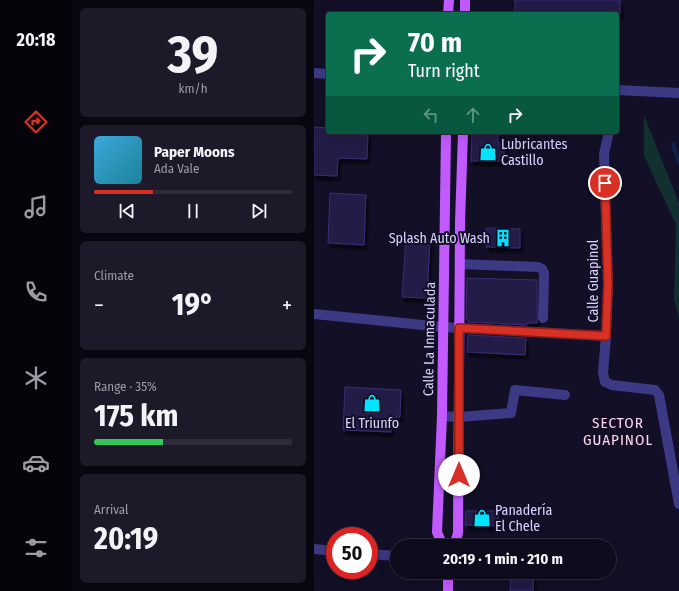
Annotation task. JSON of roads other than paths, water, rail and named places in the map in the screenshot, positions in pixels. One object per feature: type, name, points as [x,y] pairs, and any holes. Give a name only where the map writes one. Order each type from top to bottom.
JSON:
[{"type":"main road","points":[[448,12],[449,0]]},
{"type":"main road","points":[[465,0],[465,12]]},
{"type":"main road","name":"Calle La Inmaculada","points":[[440,539],[437,532],[442,416],[446,134]]},
{"type":"main road","points":[[456,539],[458,533],[460,223],[463,134]]},
{"type":"main road","points":[[444,222],[460,223]]},
{"type":"main road","points":[[448,579],[448,591]]},
{"type":"street","points":[[314,72],[326,74]]},
{"type":"street","points":[[619,90],[679,93]]},
{"type":"street","name":"Calle Guapinol","points":[[609,134],[604,154],[608,284],[603,373],[605,382],[612,386],[655,390],[659,395],[679,504]]},
{"type":"street","points":[[460,264],[538,267],[542,269],[544,273],[543,318]]},
{"type":"street","points":[[314,314],[443,327],[606,336]]},
{"type":"street","points":[[442,416],[459,417],[511,413],[515,390],[565,395]]},
{"type":"street","points":[[314,549],[326,550]]},
{"type":"street","points":[[378,555],[390,556]]},
{"type":"waterway","points":[[673,144],[679,163]]},
{"type":"place","name":"Lubricantes Castillo","points":[[488,152]]},
{"type":"place","name":"Splash Auto Wash","points":[[503,238]]},
{"type":"place","name":"El Triunfo","points":[[372,403]]},
{"type":"place","name":"Panadería El Chele","points":[[482,518]]},
{"type":"district","name":"SECTOR GUAPINOL","points":[[618,432]]}]
